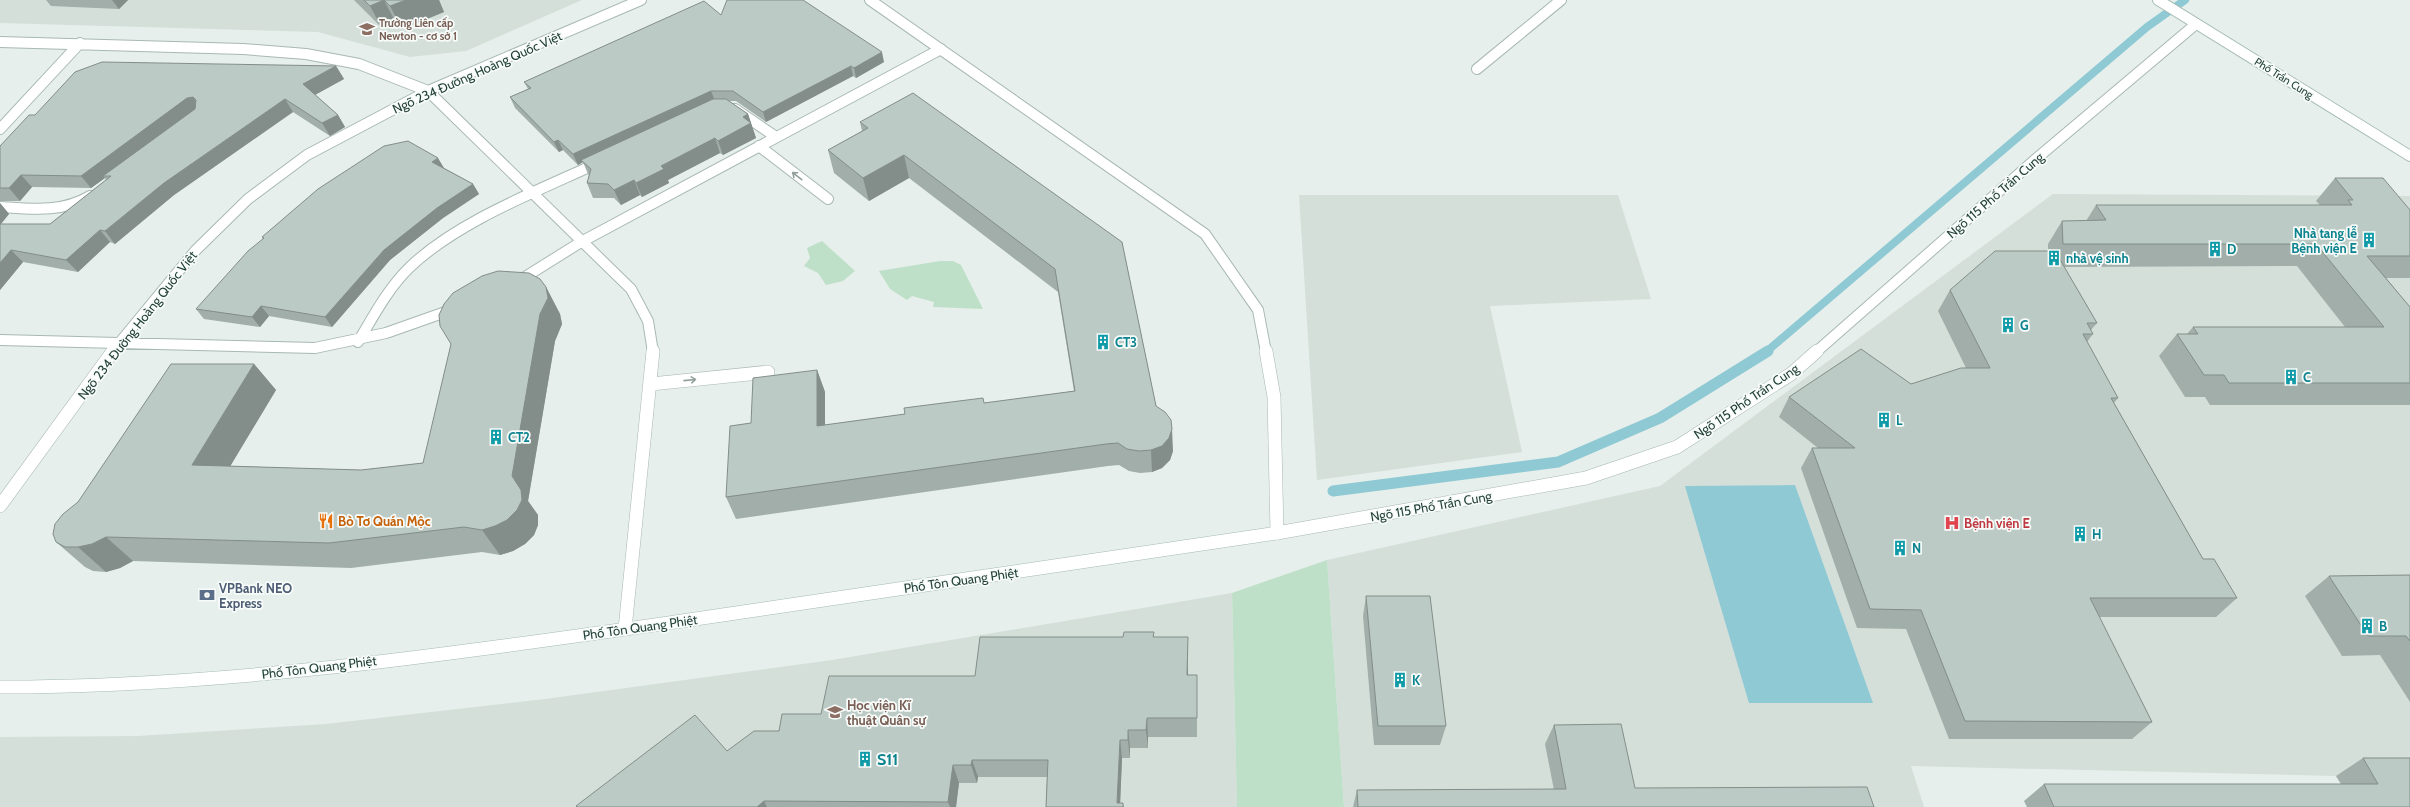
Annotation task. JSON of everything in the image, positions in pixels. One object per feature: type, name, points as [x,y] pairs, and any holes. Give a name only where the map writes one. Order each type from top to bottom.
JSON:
[{"type":"street","name":"Ngõ 234 Đường Hoàng Quốc Việt","points":[[0,506],[119,343],[196,250],[248,199],[307,155],[428,91],[641,0]]},
{"type":"street","points":[[870,0],[1205,234],[1258,310],[1274,397],[1277,533]]},
{"type":"street","points":[[1477,69],[1561,0]]},
{"type":"street","name":"Phố Trần Cung","points":[[2158,0],[2410,156]]},
{"type":"street","name":"Ngõ 115 Phố Trần Cung","points":[[1277,533],[1586,478],[1677,447],[1791,374],[2193,22]]},
{"type":"street","points":[[0,42],[80,43],[243,49],[306,54],[359,64],[428,91],[535,194],[581,242],[632,289],[648,321],[654,355],[625,630]]},
{"type":"street","points":[[0,129],[80,43]]},
{"type":"street","points":[[503,288],[517,282],[581,242],[941,49]]},
{"type":"street","points":[[726,106],[733,107],[751,118],[776,137]]},
{"type":"street","points":[[759,146],[828,199]]},
{"type":"street","points":[[358,342],[382,302],[415,263],[451,236],[494,211],[535,194],[610,157]]},
{"type":"street","points":[[0,207],[60,208],[85,201],[97,191]]},
{"type":"street","points":[[0,340],[315,348],[358,342],[414,326],[462,305]]},
{"type":"street","points":[[651,384],[768,372]]},
{"type":"street","name":"Phố Tôn Quang Phiệt","points":[[0,687],[55,687],[258,675],[625,630],[1277,533]]},
{"type":"shaded area","name":"Trường Liên cấp Newton - cơ sở 1","points":[[0,0],[582,0],[466,51],[410,57],[318,32],[0,23]]},
{"type":"shaded area","name":"Bệnh viện E","points":[[2053,194],[2410,196],[2410,807],[2354,807],[2336,776],[1911,766],[1924,807],[1344,807],[1327,560],[1660,486]]},
{"type":"shaded area","points":[[1299,195],[1618,195],[1651,299],[1490,306],[1522,452],[1317,480]]},
{"type":"shaded area","name":"Học viện Kĩ thuật Quân sự","points":[[1232,593],[1237,807],[0,807],[0,737],[138,736],[326,724],[545,699],[832,660]]},
{"type":"green space","points":[[822,241],[855,271],[843,281],[826,285],[818,273],[804,266],[810,258],[807,248]]},
{"type":"green space","points":[[940,261],[953,261],[961,265],[983,309],[933,307],[934,302],[912,296],[907,300],[890,289],[879,271]]},
{"type":"green space","points":[[1327,560],[1344,807],[1237,807],[1232,593]]},
{"type":"water","points":[[1795,485],[1873,703],[1749,703],[1685,486]]},
{"type":"building","points":[[364,0],[384,0],[370,6]]},
{"type":"building","points":[[384,0],[406,0],[390,6]]},
{"type":"building","points":[[727,0],[803,0],[882,52],[854,68],[851,66],[763,112],[733,91],[711,91],[573,154],[558,140],[554,142],[510,97],[531,88],[524,82],[704,1],[721,15]]},
{"type":"building","points":[[102,62],[336,66],[303,84],[338,115],[322,123],[285,99],[164,183],[105,231],[100,230],[66,260],[11,250],[0,263],[0,224],[50,224],[111,176],[103,176],[195,109],[196,100],[193,97],[187,98],[81,176],[21,175],[9,188],[0,188],[0,146],[29,115],[35,115],[75,72]]},
{"type":"building","name":"CT3","points":[[913,93],[1122,242],[1156,406],[1165,412],[1171,420],[1172,429],[1169,438],[1162,446],[1151,450],[1139,451],[1127,449],[1118,443],[1106,444],[726,497],[730,426],[751,423],[753,378],[817,370],[817,426],[905,414],[904,408],[983,398],[984,403],[1075,391],[1055,269],[904,155],[863,178],[828,150],[868,128],[860,122]]},
{"type":"building","points":[[713,99],[726,99],[748,114],[743,117],[751,123],[718,141],[715,138],[661,166],[664,169],[636,183],[634,180],[614,190],[608,184],[587,183],[591,169],[581,160]]},
{"type":"building","points":[[408,141],[438,158],[432,162],[473,184],[437,208],[384,250],[325,317],[261,306],[252,317],[196,309],[248,251],[264,238],[262,237],[318,189],[384,146]]},
{"type":"building","points":[[2335,178],[2383,178],[2410,210],[2410,256],[2367,256],[2410,307],[2410,383],[2229,383],[2224,375],[2204,375],[2177,334],[2198,334],[2193,327],[2384,327],[2316,244],[2063,244],[2062,221],[2106,220],[2096,205],[2352,205],[2348,200],[2353,200]]},
{"type":"building","points":[[1995,251],[2055,251],[2097,323],[2087,323],[2093,334],[2083,334],[2118,398],[2111,398],[2203,559],[2214,559],[2237,598],[2090,598],[2152,722],[1965,721],[1921,610],[1870,609],[1812,448],[1855,448],[1789,397],[1861,349],[1911,384],[1961,368],[1990,368],[1950,290]]},
{"type":"building","points":[[498,271],[529,273],[540,279],[546,287],[548,298],[540,314],[512,476],[521,490],[522,500],[517,510],[507,520],[482,530],[464,527],[329,543],[106,537],[92,544],[78,547],[65,547],[56,542],[53,534],[55,524],[63,514],[78,502],[171,364],[254,364],[192,465],[361,470],[423,463],[451,344],[440,326],[439,315],[444,304],[453,293],[482,276]]},
{"type":"building","points":[[2410,575],[2410,641],[2406,636],[2368,636],[2329,576]]},
{"type":"building","name":"K","points":[[1366,596],[1430,596],[1446,726],[1378,726]]},
{"type":"building","points":[[1124,632],[1154,632],[1153,637],[1188,637],[1187,675],[1197,675],[1197,718],[1147,718],[1146,730],[1128,730],[1128,740],[1120,740],[1117,803],[1123,803],[1123,807],[1046,807],[1048,760],[972,760],[971,765],[953,765],[948,802],[764,801],[757,807],[576,806],[695,715],[727,751],[754,731],[779,731],[782,714],[821,714],[829,676],[975,676],[980,637],[1123,637]]},
{"type":"building","points":[[1621,724],[1635,788],[1867,787],[1874,807],[1358,807],[1357,790],[1566,789],[1554,725]]},
{"type":"building","points":[[2363,758],[2410,758],[2410,807],[2054,807],[2044,784],[2378,784]]},
{"type":"waterway","points":[[1766,352],[2147,27],[2185,0]]},
{"type":"waterway","points":[[1333,491],[1558,462],[1660,418],[1768,351]]},
{"type":"place","name":"Trường Liên cấp Newton - cơ sở 1","points":[[367,29]]},
{"type":"place","name":"Nhà tang lễ Bệnh viện E","points":[[2369,240]]},
{"type":"place","name":"D","points":[[2215,249]]},
{"type":"place","name":"nhà vệ sinh","points":[[2054,258]]},
{"type":"place","name":"G","points":[[2008,325]]},
{"type":"place","name":"CT3","points":[[1103,342]]},
{"type":"place","name":"C","points":[[2291,377]]},
{"type":"place","name":"L","points":[[1884,420]]},
{"type":"place","name":"CT2","points":[[496,437]]},
{"type":"place","name":"Bò Tơ Quán Mộc","points":[[326,521]]},
{"type":"place","name":"Bệnh viện E","points":[[1952,523]]},
{"type":"place","name":"H","points":[[2080,534]]},
{"type":"place","name":"N","points":[[1900,548]]},
{"type":"place","name":"VPBank NEO Express","points":[[207,595]]},
{"type":"place","name":"B","points":[[2367,626]]},
{"type":"place","name":"K","points":[[1400,680]]},
{"type":"place","name":"Học viện Kĩ thuật Quân sự","points":[[835,712]]},
{"type":"place","name":"S11","points":[[865,759]]}]
